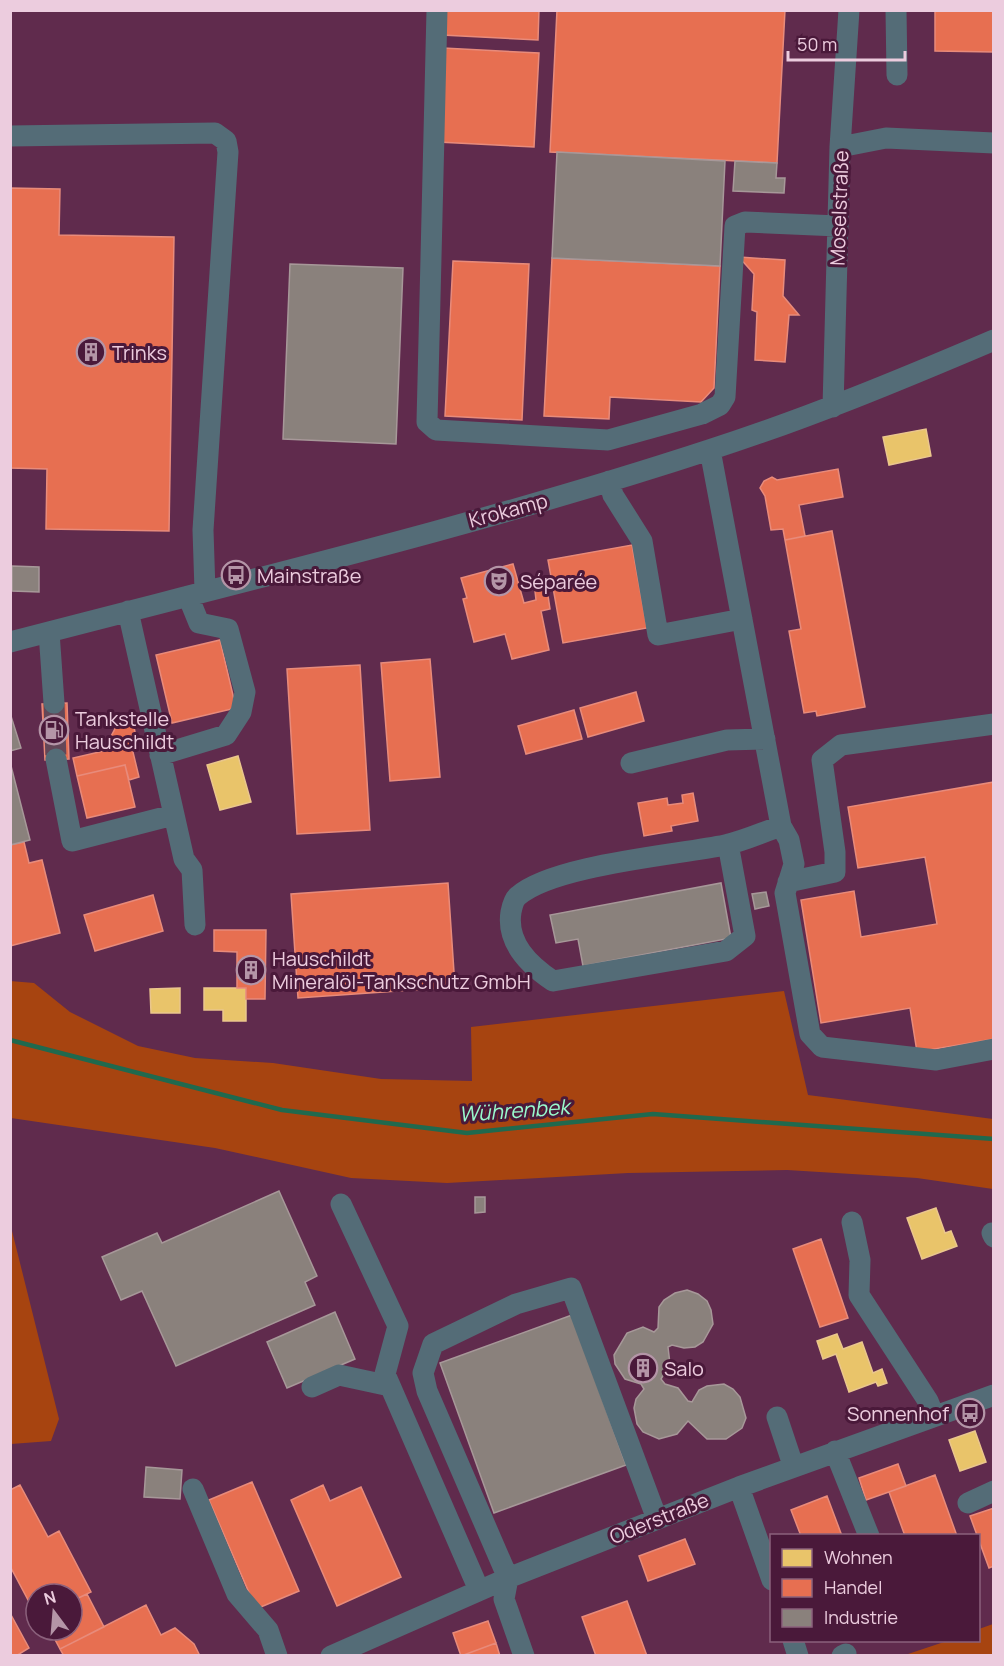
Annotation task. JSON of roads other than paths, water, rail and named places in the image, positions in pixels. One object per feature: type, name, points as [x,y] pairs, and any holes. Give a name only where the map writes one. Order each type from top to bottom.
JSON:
[{"type":"street","points":[[437,10],[427,422],[436,430],[608,440],[702,414],[720,405],[726,397],[735,226],[745,222],[838,226]]},
{"type":"street","name":"Moselstraße","points":[[833,406],[840,147],[849,10]]},
{"type":"street","points":[[896,10],[897,75]]},
{"type":"street","points":[[10,136],[215,133],[226,141],[228,152],[197,593],[199,623],[228,629],[245,692],[245,703],[226,735],[160,755]]},
{"type":"street","points":[[840,147],[886,138],[993,142]]},
{"type":"street","name":"Krokamp","points":[[10,642],[609,482],[710,450],[833,406],[993,340]]},
{"type":"street","points":[[710,450],[765,739],[794,864],[785,893],[810,1034],[822,1047],[936,1060],[993,1049]]},
{"type":"street","points":[[609,482],[613,495],[642,541],[658,635],[742,619]]},
{"type":"street","points":[[128,611],[184,859],[192,870],[195,925]]},
{"type":"street","points":[[49,632],[54,703]]},
{"type":"street","points":[[788,882],[835,872],[835,852],[822,760],[841,745],[993,724]]},
{"type":"street","points":[[631,763],[727,740],[765,739]]},
{"type":"street","points":[[56,759],[72,842],[174,815]]},
{"type":"street","points":[[728,844],[745,936],[726,951],[553,981],[534,968],[514,942],[509,927],[512,908],[516,897],[533,887],[571,873],[785,833]]},
{"type":"street","points":[[341,1204],[398,1326],[385,1374],[479,1590]]},
{"type":"street","points":[[852,1222],[860,1260],[859,1295],[928,1401],[934,1416]]},
{"type":"street","points":[[524,1656],[504,1599],[508,1578],[428,1391],[423,1373],[433,1344],[516,1304],[571,1288],[587,1325],[657,1519]]},
{"type":"street","points":[[312,1387],[339,1375],[390,1386]]},
{"type":"street","name":"Oderstraße","points":[[331,1656],[479,1590],[739,1486],[993,1395]]},
{"type":"street","points":[[777,1417],[793,1465]]},
{"type":"street","points":[[835,1451],[868,1534]]},
{"type":"street","points":[[739,1486],[770,1577]]},
{"type":"street","points":[[194,1489],[237,1594],[268,1630],[277,1656]]},
{"type":"street","points":[[969,1503],[993,1491]]},
{"type":"waterway","name":"Wührenbek","points":[[10,1040],[282,1110],[467,1133],[653,1114],[994,1139]]},
{"type":"tunnel","points":[[54,703],[56,759]]},
{"type":"place","name":"Trinks","points":[[91,352]]},
{"type":"place","name":"Mainstraße","points":[[236,575]]},
{"type":"place","name":"Séparée","points":[[499,581]]},
{"type":"place","name":"Tankstelle Hauschildt","points":[[54,730]]},
{"type":"place","name":"Hauschildt Mineralöl-Tankschutz GmbH","points":[[251,970]]},
{"type":"place","name":"Salo","points":[[643,1368]]},
{"type":"place","name":"Sonnenhof","points":[[970,1413]]}]
